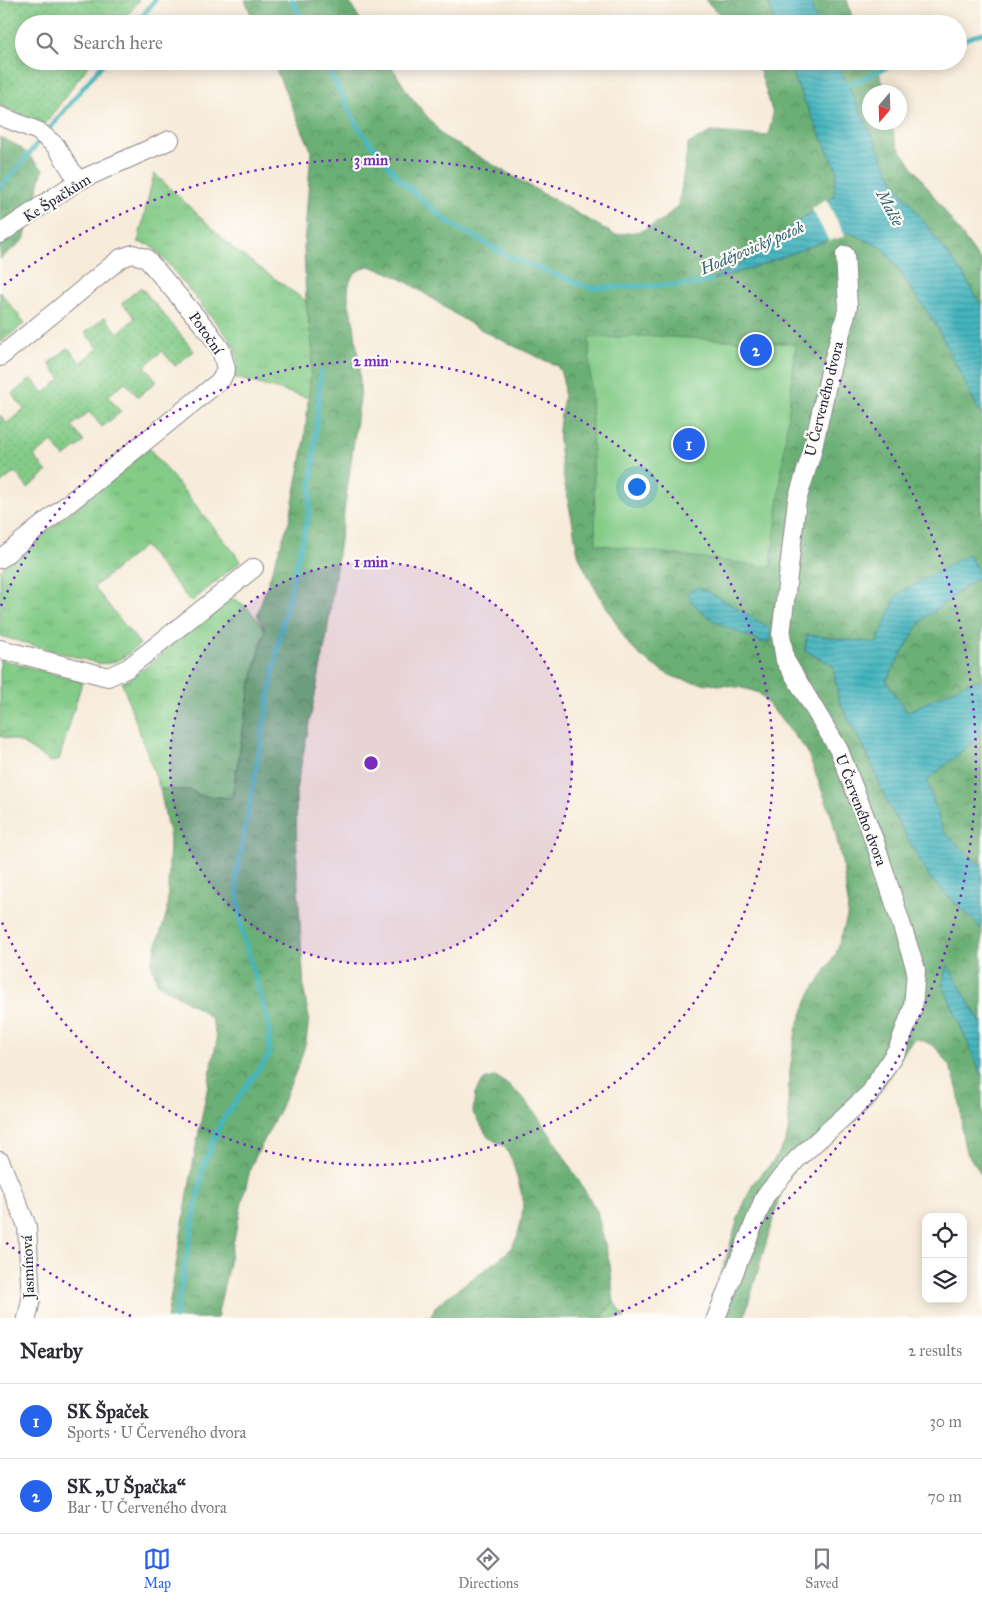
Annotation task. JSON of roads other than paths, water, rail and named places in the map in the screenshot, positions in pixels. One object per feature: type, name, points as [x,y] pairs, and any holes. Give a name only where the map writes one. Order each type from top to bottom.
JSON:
[{"type":"street","points":[[0,116],[38,131],[56,146],[78,182]]},
{"type":"street","name":"Ke Špačkům","points":[[0,234],[78,182],[170,140]]},
{"type":"street","name":"Potoční","points":[[0,357],[121,258],[133,254],[146,258],[209,332],[221,350],[226,368],[221,380],[0,559]]},
{"type":"street","name":"U Červeného dvora","points":[[716,1318],[765,1196],[797,1159],[870,1093],[898,1048],[913,1007],[916,970],[875,842],[839,750],[785,660],[781,635],[797,500],[812,452],[829,376],[848,307],[845,255]]},
{"type":"street","points":[[0,649],[108,677],[128,668],[254,568]]},
{"type":"street","name":"Jasmínová","points":[[0,1161],[27,1226],[31,1300],[27,1318]]},
{"type":"water","points":[[768,0],[811,0],[814,15],[772,15]]},
{"type":"water","name":"Malše","points":[[791,70],[840,70],[862,115],[862,130],[869,130],[895,183],[964,276],[982,307],[982,416],[935,323],[884,249],[849,232],[758,266],[707,282],[778,240],[794,224],[833,197],[837,170]]},
{"type":"water","points":[[968,554],[981,575],[921,621],[886,681],[907,712],[969,682],[982,680],[982,730],[975,740],[927,781],[943,831],[982,867],[982,929],[930,878],[888,804],[868,756],[839,701],[833,665],[805,651],[807,635],[877,643],[897,595]]},
{"type":"water","points":[[697,587],[724,600],[767,626],[771,631],[769,642],[764,643],[710,618],[693,603],[687,593]]},
{"type":"water","points":[[948,965],[982,1025],[982,1076],[943,985]]},
{"type":"waterway","name":"Hodějovický potok","points":[[143,15],[155,0]]},
{"type":"waterway","name":"Hodějovický potok","points":[[292,0],[300,15]]},
{"type":"waterway","points":[[967,39],[982,33]]},
{"type":"waterway","name":"Hodějovický potok","points":[[0,187],[98,70]]},
{"type":"waterway","name":"Hodějovický potok","points":[[329,70],[358,127],[400,180],[448,222],[512,258],[590,288],[699,284],[711,280]]},
{"type":"waterway","points":[[842,88],[881,70]]},
{"type":"waterway","points":[[175,1318],[203,1168],[220,1123],[269,1055],[269,1025],[242,932],[236,878],[282,626],[309,511],[321,371]]},
{"type":"place","name":"SK „U Špačka“","points":[[756,350]]},
{"type":"place","name":"SK Špaček","points":[[689,444]]}]
